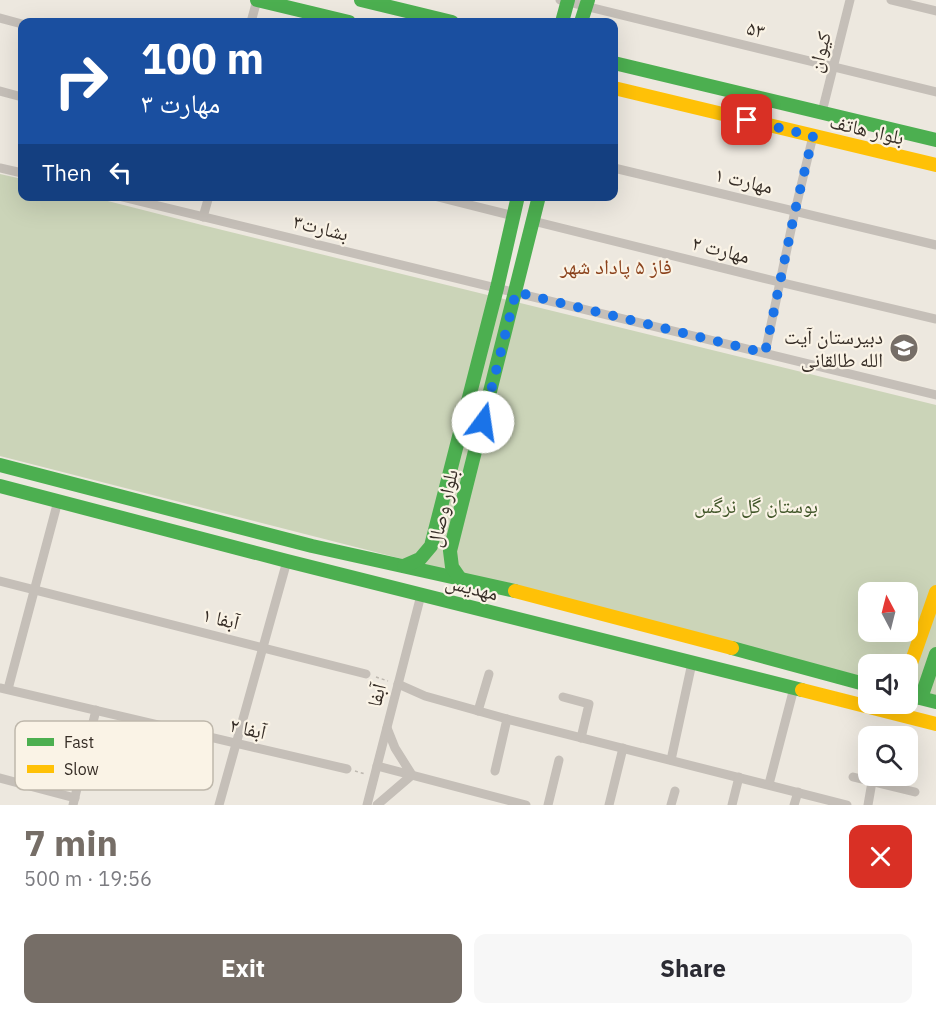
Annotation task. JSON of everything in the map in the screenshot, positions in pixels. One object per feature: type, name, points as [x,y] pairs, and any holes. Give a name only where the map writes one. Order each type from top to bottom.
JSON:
[{"type":"street","points":[[252,18],[257,0],[332,18]]},
{"type":"street","points":[[360,0],[435,18]]},
{"type":"street","name":"کیوان","points":[[822,112],[850,0]]},
{"type":"street","points":[[891,0],[936,11]]},
{"type":"street","points":[[563,18],[565,1]]},
{"type":"street","name":"۵۳","points":[[565,1],[587,3],[936,92]]},
{"type":"street","points":[[582,18],[587,3]]},
{"type":"street","points":[[0,18],[18,23]]},
{"type":"street","name":"بلوار هاتف","points":[[618,64],[936,140]]},
{"type":"street","name":"بلوار هاتف","points":[[618,89],[936,165]]},
{"type":"street","points":[[0,92],[18,96]]},
{"type":"street","points":[[765,353],[813,136]]},
{"type":"street","points":[[0,168],[18,172]]},
{"type":"street","name":"مهارت ۱","points":[[618,169],[936,245]]},
{"type":"street","name":"بشارت۳","points":[[138,201],[936,395]]},
{"type":"street","points":[[204,217],[207,201]]},
{"type":"street","points":[[454,201],[514,216]]},
{"type":"street","name":"بلوار وصال","points":[[404,566],[420,559],[431,546],[517,201]]},
{"type":"street","name":"بلوار وصال","points":[[461,580],[452,568],[450,551],[538,201]]},
{"type":"street","name":"مهارت ۲","points":[[533,221],[936,319]]},
{"type":"street","name":"مهدیس","points":[[0,465],[312,546],[541,597],[858,682]]},
{"type":"street","name":"مهدیس","points":[[0,486],[287,561],[936,724]]},
{"type":"street","points":[[4,689],[58,501]]},
{"type":"street","points":[[203,539],[209,519]]},
{"type":"street","points":[[219,805],[287,561]]},
{"type":"street","name":"آبفا ۱","points":[[0,581],[366,674]]},
{"type":"street","points":[[914,654],[936,592]]},
{"type":"street","name":"آبفا","points":[[367,805],[421,595]]},
{"type":"street","points":[[738,674],[743,652]]},
{"type":"street","points":[[918,689],[936,654]]},
{"type":"street","points":[[671,760],[692,663]]},
{"type":"street","points":[[478,711],[489,674]]},
{"type":"street","points":[[398,684],[425,696],[507,719],[847,805]]},
{"type":"street","points":[[769,784],[794,688]]},
{"type":"street","name":"آبفا ۲","points":[[4,689],[142,721]]},
{"type":"street","points":[[563,697],[589,704],[581,738]]},
{"type":"street","points":[[918,698],[936,702]]},
{"type":"street","points":[[93,721],[96,710]]},
{"type":"street","points":[[495,771],[507,719]]},
{"type":"street","points":[[387,727],[395,748],[412,775]]},
{"type":"street","name":"آبفا ۲","points":[[213,738],[346,769]]},
{"type":"street","points":[[609,805],[623,748]]},
{"type":"street","points":[[548,805],[559,760]]},
{"type":"street","points":[[377,766],[526,805]]},
{"type":"street","points":[[377,805],[412,775]]},
{"type":"street","points":[[732,805],[739,777]]},
{"type":"street","points":[[853,777],[858,778]]},
{"type":"street","points":[[0,778],[15,783]]},
{"type":"street","points":[[868,805],[871,786]]},
{"type":"street","points":[[889,786],[915,792]]},
{"type":"street","points":[[37,790],[74,802]]},
{"type":"street","points":[[671,805],[675,791]]},
{"type":"street","points":[[794,805],[798,792]]},
{"type":"path","points":[[366,674],[398,684]]},
{"type":"path","points":[[346,769],[375,776]]},
{"type":"green space","name":"بوستان گل نرگس","points":[[0,174],[18,178],[18,201],[108,201],[936,405],[936,695],[918,690],[918,654],[858,654],[858,675],[0,456]]},
{"type":"traffic: fast","points":[[257,0],[332,18]]},
{"type":"traffic: fast","points":[[361,0],[435,18]]},
{"type":"traffic: fast","points":[[563,18],[568,0]]},
{"type":"traffic: fast","points":[[582,18],[588,0]]},
{"type":"traffic: fast","points":[[618,64],[936,140]]},
{"type":"traffic: fast","points":[[404,566],[420,559],[431,546],[517,201]]},
{"type":"traffic: fast","points":[[461,580],[452,567],[450,551],[538,201]]},
{"type":"traffic: fast","points":[[0,465],[312,546],[515,591]]},
{"type":"traffic: fast","points":[[0,486],[287,561],[802,690]]},
{"type":"traffic: fast","points":[[732,648],[858,682]]},
{"type":"traffic: fast","points":[[921,698],[936,654]]},
{"type":"traffic: fast","points":[[918,698],[936,702]]},
{"type":"traffic: slow","points":[[618,89],[936,165]]},
{"type":"traffic: slow","points":[[515,591],[732,648]]},
{"type":"traffic: slow","points":[[914,654],[936,592]]},
{"type":"traffic: slow","points":[[802,690],[936,724]]},
{"type":"place","name":"دبیرستان آیت الله طالقانی","points":[[904,348]]},
{"type":"district","name":"فاز ۵ پاداد شهر","points":[[616,266]]},
{"type":"route","points":[[483,422],[516,292],[765,353],[813,136],[747,120]]}]
